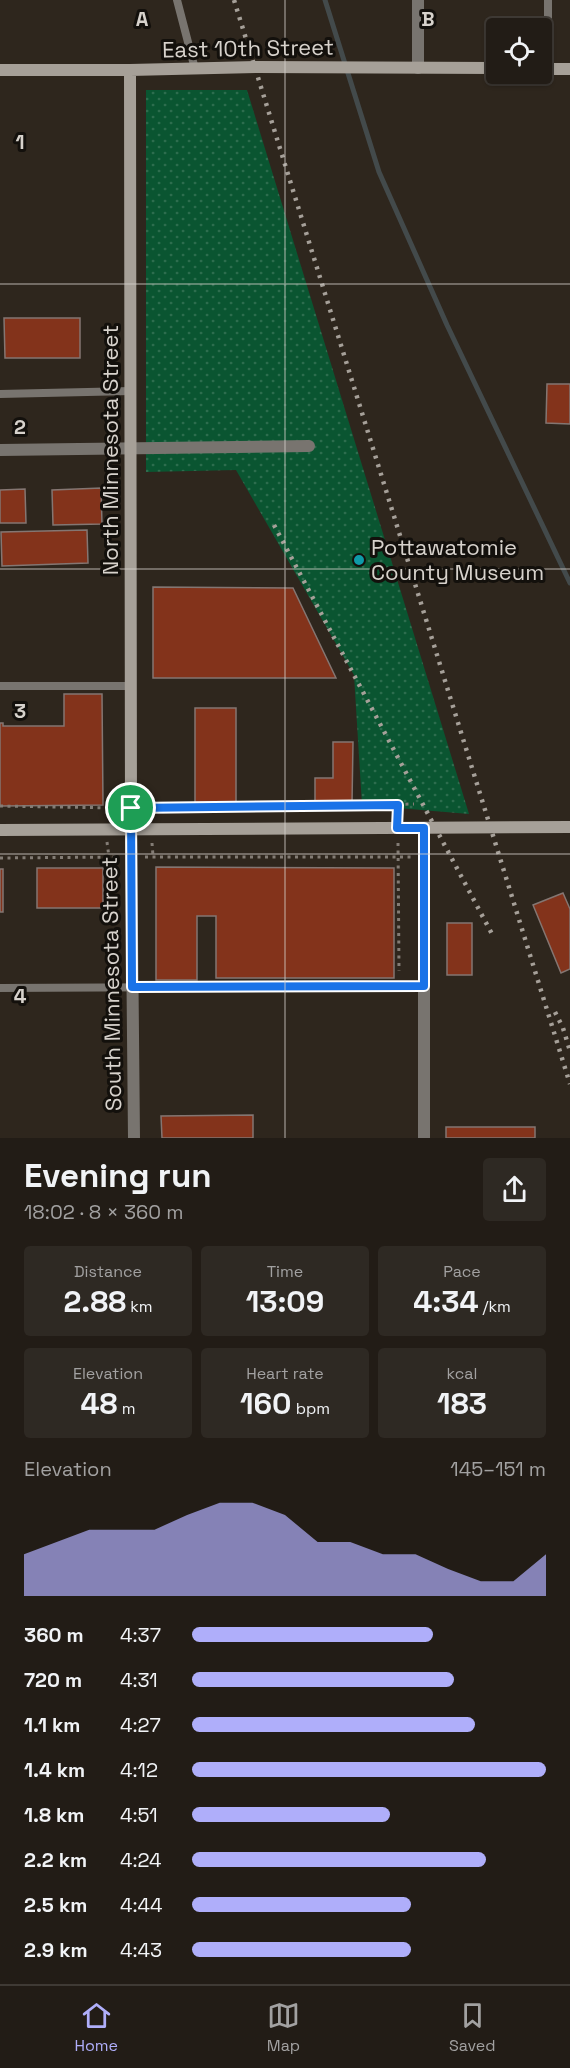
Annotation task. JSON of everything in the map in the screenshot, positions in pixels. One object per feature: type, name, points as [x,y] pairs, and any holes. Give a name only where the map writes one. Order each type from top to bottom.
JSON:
[{"type":"street","points":[[418,0],[418,68]]},
{"type":"street","name":"East 10th Street","points":[[0,70],[486,68]]},
{"type":"street","points":[[552,69],[570,69]]},
{"type":"street","name":"North Minnesota Street","points":[[130,70],[131,830]]},
{"type":"street","points":[[0,450],[309,446]]},
{"type":"street","points":[[0,830],[570,827]]},
{"type":"street","points":[[424,828],[424,1138]]},
{"type":"street","name":"South Minnesota Street","points":[[131,830],[134,1138]]},
{"type":"lane","points":[[177,0],[195,69]]},
{"type":"lane","points":[[547,18],[548,0]]},
{"type":"lane","points":[[0,394],[131,391]]},
{"type":"lane","points":[[0,686],[131,686]]},
{"type":"lane","points":[[0,988],[424,986]]},
{"type":"path","points":[[0,806],[131,808],[414,804]]},
{"type":"path","points":[[397,828],[399,971]]},
{"type":"path","points":[[0,858],[424,857]]},
{"type":"green space","points":[[146,90],[247,90],[469,814],[362,805],[354,675],[236,470],[146,472]]},
{"type":"building","points":[[4,318],[80,318],[80,358],[5,358]]},
{"type":"building","points":[[547,384],[570,384],[570,424],[546,423]]},
{"type":"building","points":[[101,488],[102,524],[53,525],[52,490]]},
{"type":"building","points":[[25,489],[26,523],[0,523],[0,490]]},
{"type":"building","points":[[87,530],[88,563],[2,566],[1,532]]},
{"type":"building","points":[[153,587],[293,588],[336,678],[153,678]]},
{"type":"building","points":[[64,694],[102,694],[103,805],[0,806],[0,723],[3,723],[3,726],[64,726]]},
{"type":"building","points":[[195,708],[236,708],[236,806],[195,806]]},
{"type":"building","points":[[333,742],[353,742],[352,804],[315,804],[315,778],[333,778]]},
{"type":"building","points":[[156,867],[394,868],[394,978],[216,978],[216,916],[197,916],[197,980],[156,980]]},
{"type":"building","points":[[37,868],[103,868],[103,908],[37,908]]},
{"type":"building","points":[[0,869],[3,869],[3,912],[0,912]]},
{"type":"building","points":[[563,893],[570,909],[570,969],[561,973],[533,905]]},
{"type":"building","points":[[447,923],[472,923],[472,975],[447,975]]},
{"type":"building","points":[[253,1115],[253,1138],[162,1138],[161,1116]]},
{"type":"building","points":[[446,1127],[535,1127],[535,1138],[446,1138]]},
{"type":"waterway","points":[[325,0],[379,172],[447,325],[570,583]]},
{"type":"railway","points":[[234,0],[570,1084]]},
{"type":"railway","points":[[274,525],[492,934]]},
{"type":"railway","points":[[555,1012],[570,1051]]},
{"type":"place","name":"Pottawatomie County Museum","points":[[359,560]]},
{"type":"route","points":[[398,805],[397,828],[424,828],[424,986],[132,987],[131,808],[398,805]]}]
